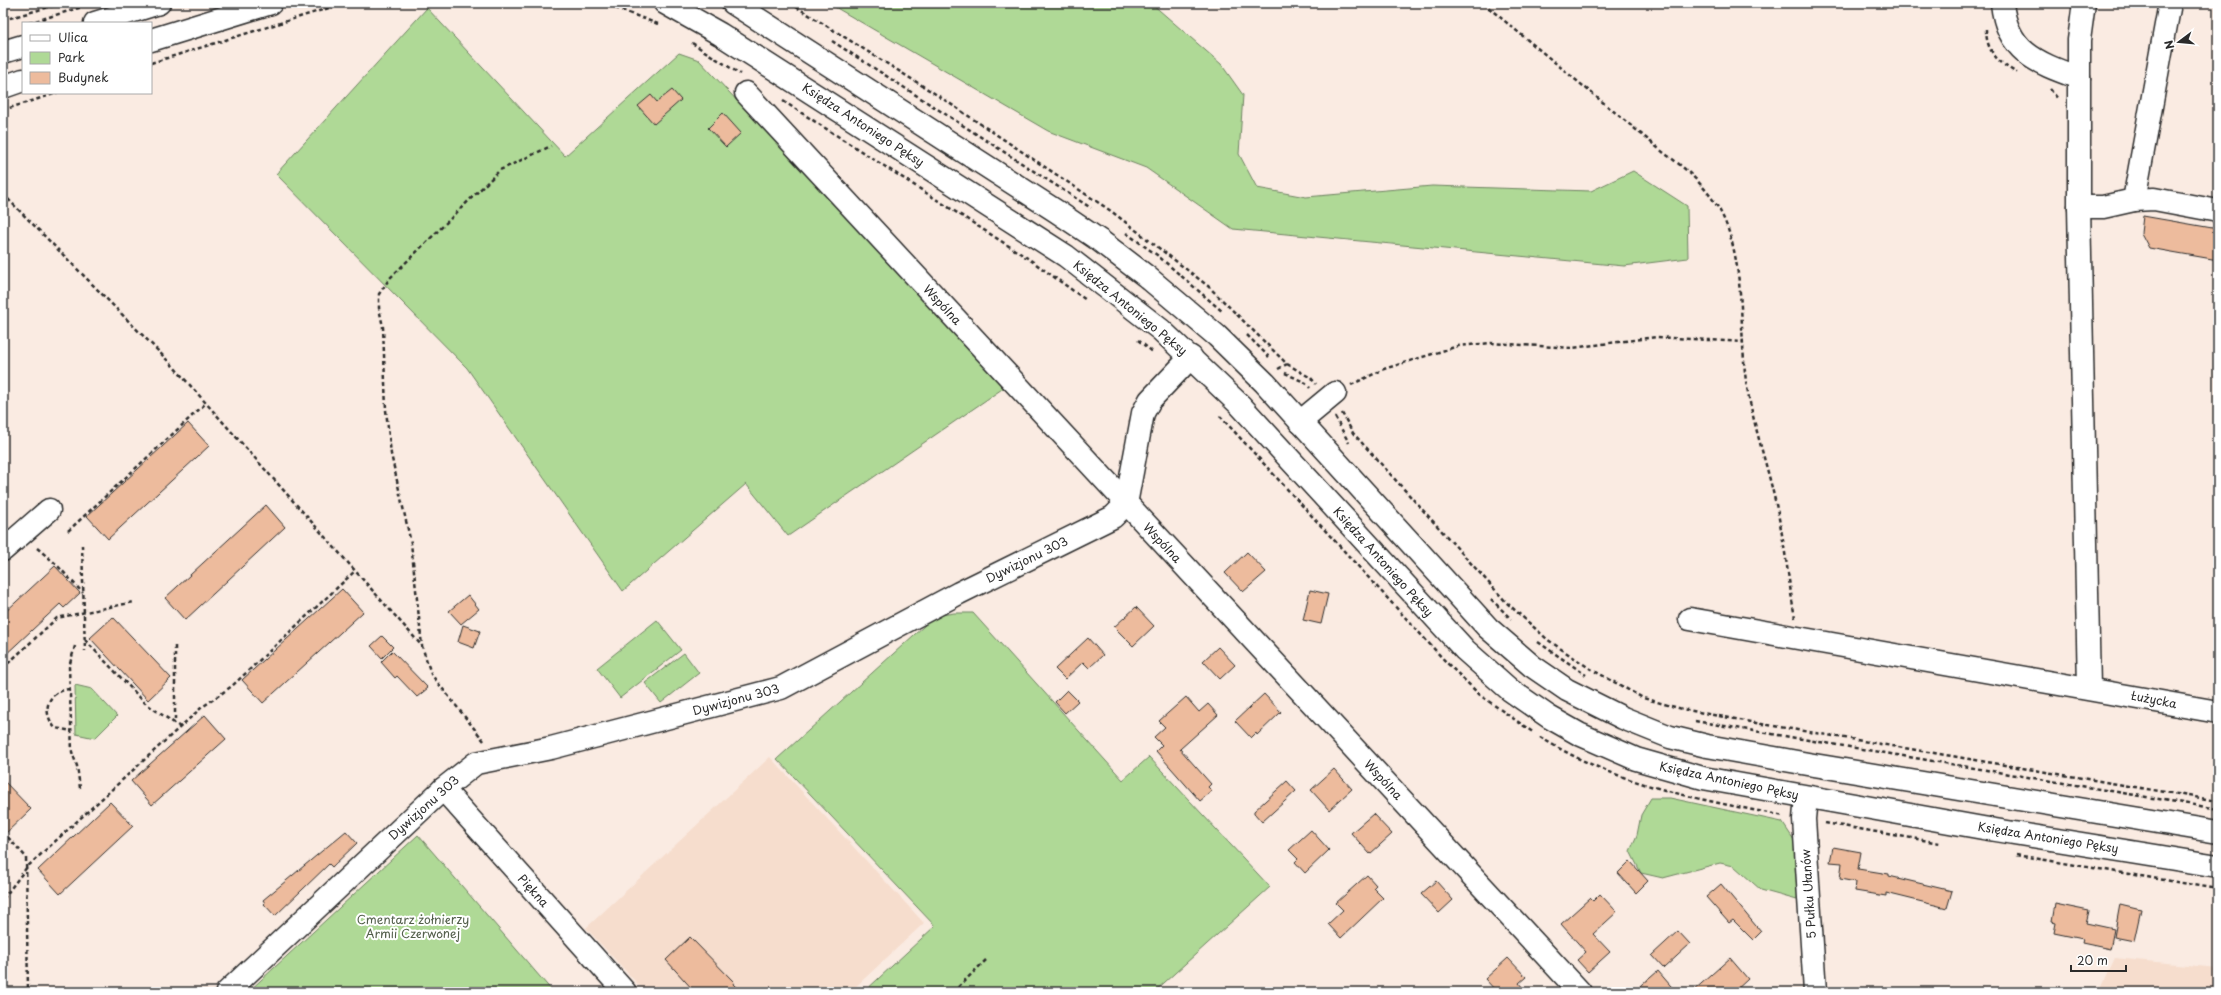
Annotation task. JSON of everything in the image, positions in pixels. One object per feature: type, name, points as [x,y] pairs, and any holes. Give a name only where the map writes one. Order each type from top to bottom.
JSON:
[{"type":"main road","points":[[90,14],[159,3]]},
{"type":"main road","points":[[152,40],[271,3]]},
{"type":"main road","name":"Księdza Antoniego Pęksy","points":[[665,3],[720,34],[1066,256],[1128,304],[1191,357],[1240,405],[1465,650],[1510,690],[1549,717],[1579,734],[1636,759],[1703,778],[1983,828],[2218,866]]},
{"type":"main road","points":[[733,3],[1099,240],[1146,276],[1217,336],[1300,422],[1483,622],[1503,641],[1555,682],[1588,702],[1670,737],[1707,746],[1994,796],[2218,832]]},
{"type":"main road","points":[[2002,3],[2007,29],[2028,55],[2039,63],[2079,78]]},
{"type":"main road","points":[[2084,3],[2079,40],[2079,207],[2089,688]]},
{"type":"main road","points":[[2134,200],[2170,3]]},
{"type":"main road","points":[[3,52],[22,46]]},
{"type":"main road","points":[[3,87],[22,80]]},
{"type":"main road","name":"Wspólna","points":[[746,93],[1580,992]]},
{"type":"main road","points":[[2079,207],[2103,207],[2134,200],[2154,199],[2218,211]]},
{"type":"main road","points":[[1126,504],[1143,413],[1150,400],[1191,357]]},
{"type":"main road","points":[[1300,422],[1328,398]]},
{"type":"main road","name":"Dywizjonu 303","points":[[227,992],[443,789],[476,763],[551,748],[781,688],[959,593],[1113,517],[1126,504]]},
{"type":"main road","points":[[3,550],[49,510]]},
{"type":"main road","name":"Łużycka","points":[[1690,618],[2218,712]]},
{"type":"main road","name":"Piękna","points":[[443,789],[624,992]]},
{"type":"main road","name":"5 Pułku Ułanów","points":[[1806,797],[1804,820],[1815,992]]},
{"type":"path","points":[[3,20],[63,3]]},
{"type":"path","points":[[152,64],[345,3]]},
{"type":"path","points":[[790,3],[934,93],[1111,211],[1208,286],[1287,364],[1311,378],[1342,412],[1353,433],[1507,603],[1562,650],[1601,675],[1643,698],[1682,709],[1756,723],[2218,801]]},
{"type":"path","points":[[1483,3],[1664,153],[1685,167],[1706,191],[1719,210],[1732,243],[1740,292],[1746,381],[1774,498],[1798,637]]},
{"type":"path","points":[[36,22],[90,14]]},
{"type":"path","points":[[831,40],[1092,209]]},
{"type":"path","points":[[3,110],[54,94]]},
{"type":"path","points":[[498,759],[431,674],[422,646],[411,543],[390,454],[386,410],[383,327],[379,308],[379,294],[390,278],[500,170],[551,146]]},
{"type":"path","points":[[3,194],[173,366],[422,646]]},
{"type":"path","points":[[1125,232],[1157,256],[1224,314]]},
{"type":"path","points":[[1242,330],[1286,374],[1306,383],[1328,398],[1347,441],[1352,447]]},
{"type":"path","points":[[1328,398],[1384,369],[1458,346],[1491,344],[1572,348],[1656,338],[1744,342]]},
{"type":"path","points":[[68,531],[206,403]]},
{"type":"path","points":[[41,542],[36,547],[56,564],[83,593]]},
{"type":"path","points":[[82,546],[85,640],[84,651]]},
{"type":"path","points":[[3,899],[27,867],[201,708],[232,686],[355,571]]},
{"type":"path","points":[[1490,598],[1512,620]]},
{"type":"path","points":[[3,668],[57,618],[134,602]]},
{"type":"path","points":[[1533,639],[1591,678]]},
{"type":"path","points":[[85,640],[145,703],[180,727]]},
{"type":"path","points":[[75,646],[69,667],[72,752],[77,766],[80,788]]},
{"type":"path","points":[[175,646],[175,723]]},
{"type":"path","points":[[70,689],[54,694],[49,700],[47,708],[49,719],[55,728],[72,731]]},
{"type":"path","points":[[1690,720],[2218,809]]},
{"type":"path","points":[[3,832],[26,857],[28,992]]},
{"type":"path","points":[[952,992],[986,960]]},
{"type":"shaded area","points":[[770,757],[924,923],[850,992],[645,992],[586,928]]},
{"type":"shaded area","points":[[2115,958],[2218,968],[2218,992],[2099,992]]},
{"type":"green space","points":[[828,3],[1151,3],[1221,64],[1243,95],[1239,154],[1257,188],[1306,197],[1432,186],[1591,191],[1633,171],[1687,206],[1688,258],[1624,266],[1233,229],[1146,168],[1048,131]]},
{"type":"green space","points":[[427,8],[565,156],[679,53],[699,60],[1005,387],[788,536],[746,484],[623,591],[467,368],[276,174]]},
{"type":"green space","points":[[954,613],[973,613],[1123,780],[1149,757],[1270,887],[1154,992],[864,992],[935,926],[777,759],[935,616]]},
{"type":"green space","points":[[657,620],[681,650],[620,698],[597,668]]},
{"type":"green space","points":[[684,653],[699,673],[661,703],[645,683]]},
{"type":"green space","points":[[75,685],[92,689],[117,716],[95,738],[76,734]]},
{"type":"green space","points":[[1651,798],[1670,798],[1782,822],[1800,849],[1801,892],[1797,900],[1761,890],[1734,866],[1720,863],[1663,878],[1641,873],[1630,851],[1637,835],[1641,815]]},
{"type":"green space","name":"Cmentarz żołnierzy Armii Czerwonej","points":[[418,835],[553,992],[248,992]]},
{"type":"building","points":[[672,90],[681,100],[654,124],[638,106],[651,95],[657,102]]},
{"type":"building","points":[[723,113],[741,133],[726,147],[708,128]]},
{"type":"building","points":[[2143,216],[2218,229],[2218,260],[2149,248],[2141,233]]},
{"type":"building","points":[[188,423],[209,446],[108,539],[87,516]]},
{"type":"building","points":[[266,505],[285,527],[185,620],[165,598]]},
{"type":"building","points":[[1247,552],[1266,572],[1243,592],[1225,573]]},
{"type":"building","points":[[55,566],[80,593],[64,608],[60,604],[3,657],[3,614]]},
{"type":"building","points":[[342,589],[363,612],[263,703],[242,680]]},
{"type":"building","points":[[1310,590],[1328,594],[1321,624],[1303,620]]},
{"type":"building","points":[[468,595],[479,609],[461,624],[449,611]]},
{"type":"building","points":[[1136,607],[1154,626],[1133,646],[1114,627]]},
{"type":"building","points":[[113,617],[171,678],[148,700],[90,638]]},
{"type":"building","points":[[463,625],[480,631],[474,648],[458,642]]},
{"type":"building","points":[[382,636],[393,647],[382,658],[371,646]]},
{"type":"building","points":[[1088,638],[1103,655],[1089,668],[1083,662],[1065,679],[1055,669]]},
{"type":"building","points":[[1218,647],[1235,665],[1220,679],[1203,661]]},
{"type":"building","points":[[392,651],[428,688],[417,697],[397,676],[395,678],[381,662]]},
{"type":"building","points":[[1067,690],[1078,701],[1065,713],[1055,702]]},
{"type":"building","points":[[1264,694],[1281,712],[1257,735],[1256,733],[1251,738],[1235,721]]},
{"type":"building","points":[[1186,697],[1199,712],[1208,704],[1218,715],[1180,749],[1211,784],[1208,787],[1212,791],[1200,801],[1156,751],[1162,745],[1154,737],[1165,727],[1159,721]]},
{"type":"building","points":[[205,715],[226,739],[152,805],[131,781]]},
{"type":"building","points":[[1334,769],[1352,789],[1329,810],[1311,790]]},
{"type":"building","points":[[3,780],[31,809],[3,836]]},
{"type":"building","points":[[1287,781],[1296,791],[1262,822],[1254,811]]},
{"type":"building","points":[[110,802],[133,826],[60,894],[38,870]]},
{"type":"building","points":[[1373,814],[1392,834],[1370,854],[1351,833]]},
{"type":"building","points":[[1311,830],[1329,850],[1305,873],[1295,862],[1298,859],[1289,850]]},
{"type":"building","points":[[346,831],[357,843],[332,867],[329,864],[275,916],[264,904],[265,903],[263,900]]},
{"type":"building","points":[[1833,847],[1861,852],[1858,869],[1889,874],[1889,876],[1952,891],[1947,908],[1886,893],[1886,896],[1855,891],[1856,882],[1840,879],[1842,863],[1830,862]]},
{"type":"building","points":[[1630,861],[1648,881],[1636,893],[1618,873]]},
{"type":"building","points":[[1367,875],[1376,885],[1373,888],[1383,898],[1341,938],[1328,924],[1343,910],[1336,903]]},
{"type":"building","points":[[1436,881],[1453,900],[1439,913],[1421,894]]},
{"type":"building","points":[[1721,884],[1761,932],[1753,940],[1733,920],[1729,923],[1706,897]]},
{"type":"building","points":[[1600,894],[1617,912],[1593,934],[1610,952],[1588,972],[1577,960],[1586,952],[1561,924],[1590,898],[1593,901]]},
{"type":"building","points":[[2055,904],[2089,911],[2086,923],[2114,929],[2110,949],[2082,943],[2083,939],[2054,933],[2056,923],[2052,922]]},
{"type":"building","points":[[2120,904],[2141,909],[2134,941],[2114,937]]},
{"type":"building","points":[[1678,931],[1690,944],[1664,968],[1652,955]]},
{"type":"building","points":[[690,937],[734,982],[733,984],[741,992],[695,992],[666,960]]},
{"type":"building","points":[[1508,958],[1526,977],[1519,983],[1526,992],[1497,992],[1485,979]]},
{"type":"building","points":[[1730,958],[1748,979],[1734,992],[1692,992]]},
{"type":"building","points":[[1658,971],[1676,992],[1634,992]]}]
